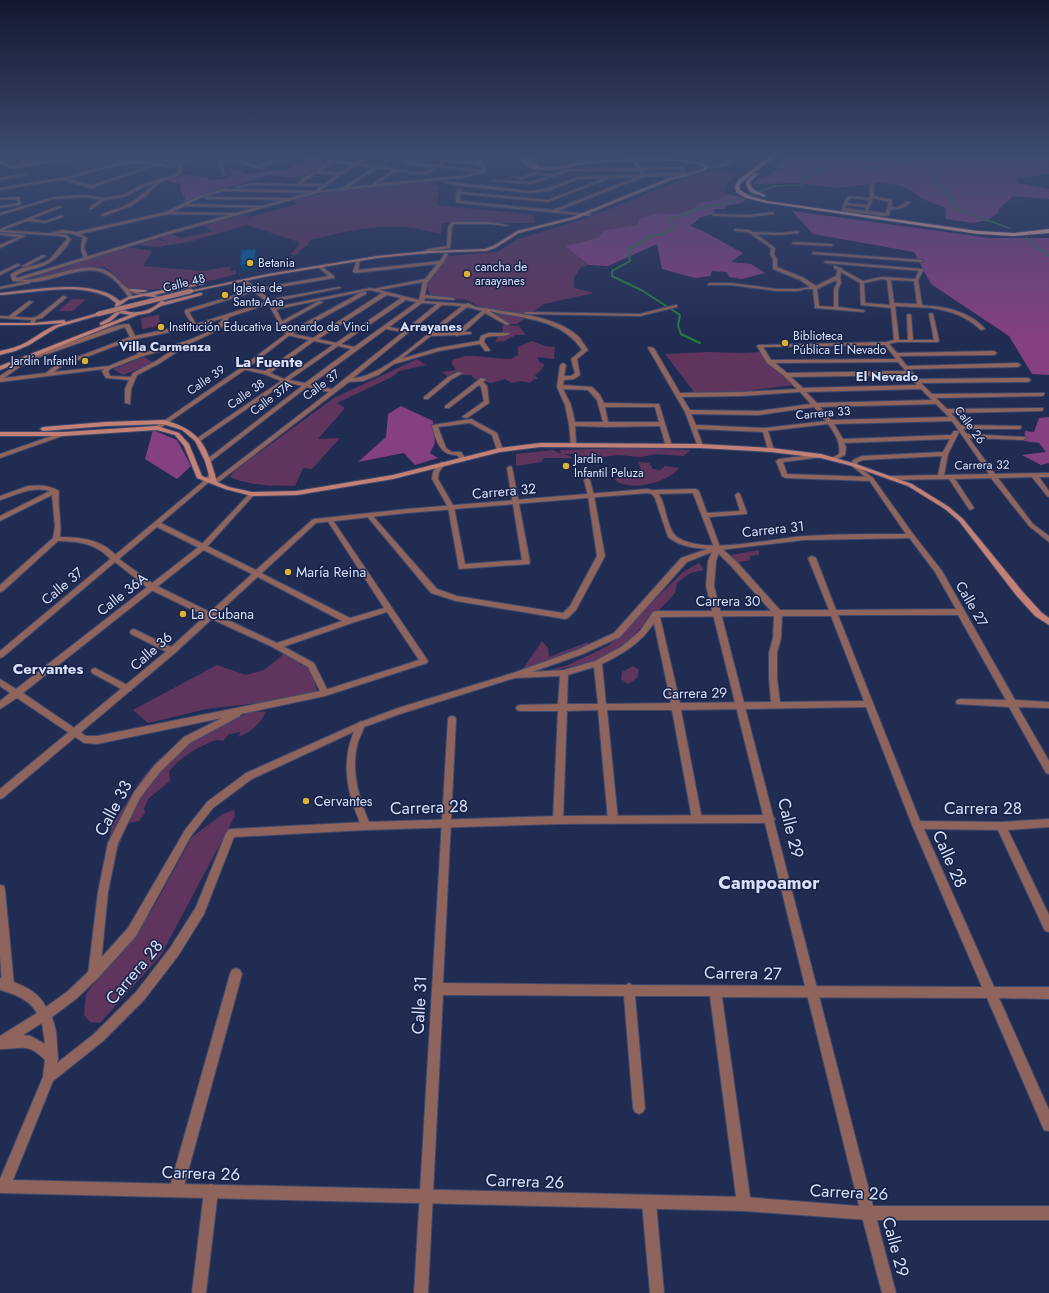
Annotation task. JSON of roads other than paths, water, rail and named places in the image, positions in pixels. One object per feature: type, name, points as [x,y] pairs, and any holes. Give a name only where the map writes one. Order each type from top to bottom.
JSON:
[{"type":"highway","points":[[873,216],[1010,234],[1032,234],[1049,231]]},
{"type":"highway","points":[[884,216],[960,228],[1014,230],[1049,226]]},
{"type":"main road","name":"Calle 48","points":[[76,319],[244,279],[298,269],[411,254],[486,250],[523,230],[578,216]]},
{"type":"main road","name":"Calle 48","points":[[411,254],[490,252],[499,248],[512,238],[524,233],[586,216]]},
{"type":"main road","name":"Calle 48","points":[[130,298],[162,291],[320,267],[343,262]]},
{"type":"main road","name":"Calle 48","points":[[0,368],[160,305],[244,279]]},
{"type":"main road","points":[[0,294],[64,289],[81,290],[130,298]]},
{"type":"main road","points":[[129,290],[162,291]]},
{"type":"main road","points":[[105,294],[119,303]]},
{"type":"main road","points":[[144,295],[160,298],[163,301],[160,305]]},
{"type":"main road","points":[[119,311],[116,308],[119,303],[130,298]]},
{"type":"main road","points":[[119,311],[139,313]]},
{"type":"main road","points":[[0,364],[100,325],[111,319],[119,311]]},
{"type":"main road","points":[[0,324],[76,319]]},
{"type":"main road","points":[[0,353],[18,348],[43,333],[76,319]]},
{"type":"main road","points":[[33,321],[43,333]]},
{"type":"main road","points":[[0,429],[43,429],[106,424],[164,422],[184,429],[198,440],[208,461],[212,474],[211,482]]},
{"type":"main road","points":[[0,434],[63,434],[157,428],[177,434],[187,445],[199,477],[227,488],[252,494],[296,493],[331,488],[393,477],[500,450],[521,447],[573,444],[700,446],[771,450],[821,456],[854,465],[910,485],[936,500],[961,520],[1019,593],[1038,614],[1049,622]]},
{"type":"street","points":[[0,232],[34,216]]},
{"type":"street","points":[[24,220],[45,222],[61,216]]},
{"type":"street","points":[[49,234],[60,232],[78,233],[152,216]]},
{"type":"street","points":[[15,280],[227,216]]},
{"type":"street","points":[[424,253],[428,250],[449,247],[450,227],[453,223],[489,222],[506,225]]},
{"type":"street","points":[[734,230],[747,230],[773,248],[772,254],[775,259],[775,268],[802,280],[815,288]]},
{"type":"street","points":[[0,232],[49,234],[67,236],[69,239],[51,260],[18,272],[13,275],[15,280]]},
{"type":"street","points":[[0,232],[22,236],[0,247]]},
{"type":"street","points":[[752,233],[780,234],[798,232]]},
{"type":"street","points":[[78,233],[85,238],[82,247],[86,258]]},
{"type":"street","points":[[793,243],[831,245]]},
{"type":"street","points":[[865,252],[880,258]]},
{"type":"street","points":[[813,253],[921,261]]},
{"type":"street","points":[[422,299],[426,282],[442,262],[446,254]]},
{"type":"street","points":[[24,266],[44,256]]},
{"type":"street","points":[[358,260],[355,272],[442,262]]},
{"type":"street","points":[[826,262],[922,270],[916,280],[920,306]]},
{"type":"street","points":[[0,274],[18,266]]},
{"type":"street","points":[[195,326],[187,314],[187,311],[255,290],[332,278],[320,267]]},
{"type":"street","points":[[0,288],[85,269],[96,268],[105,271],[129,290],[144,295]]},
{"type":"street","points":[[836,309],[836,289],[839,283],[838,268],[862,282],[875,278],[916,280]]},
{"type":"street","points":[[710,284],[731,284],[777,290],[798,290],[815,288],[838,277]]},
{"type":"street","points":[[889,278],[897,341]]},
{"type":"street","points":[[244,279],[270,302],[281,323],[289,334],[356,349]]},
{"type":"street","points":[[15,280],[28,282]]},
{"type":"street","points":[[273,309],[372,289],[426,282]]},
{"type":"street","points":[[266,373],[384,292],[426,282]]},
{"type":"street","points":[[862,282],[863,304],[947,308],[978,324],[983,329]]},
{"type":"street","points":[[48,374],[58,366],[132,338],[195,326],[270,302],[339,288]]},
{"type":"street","points":[[815,288],[817,307],[863,311]]},
{"type":"street","points":[[372,289],[405,298],[468,304],[509,312],[535,318],[570,331],[576,336],[585,350],[574,359],[578,374],[572,378]]},
{"type":"street","name":"Calle 39","points":[[157,428],[244,368],[289,334],[372,289]]},
{"type":"street","points":[[129,290],[130,298]]},
{"type":"street","points":[[0,317],[12,317],[33,321],[65,297]]},
{"type":"street","name":"Calle 38","points":[[198,440],[283,380],[405,298]]},
{"type":"street","points":[[281,323],[327,299]]},
{"type":"street","points":[[422,299],[440,304],[468,304],[485,311],[508,324]]},
{"type":"street","name":"Calle 37A","points":[[208,461],[305,386],[422,299]]},
{"type":"street","points":[[12,317],[31,302]]},
{"type":"street","name":"Calle 37","points":[[0,655],[157,524],[406,335],[440,304]]},
{"type":"street","points":[[392,364],[468,304]]},
{"type":"street","points":[[509,312],[640,315],[675,306]]},
{"type":"street","points":[[480,307],[485,311]]},
{"type":"street","points":[[457,335],[485,311]]},
{"type":"street","points":[[304,312],[323,316]]},
{"type":"street","points":[[834,459],[844,453],[844,446],[830,422],[816,405],[787,376],[769,362],[760,346],[886,343],[911,340],[938,341],[931,314]]},
{"type":"street","points":[[909,315],[911,340]]},
{"type":"street","points":[[0,379],[110,367],[141,355],[189,342],[207,334],[223,324],[227,316]]},
{"type":"street","points":[[201,324],[207,334]]},
{"type":"street","points":[[0,379],[19,365],[37,356],[127,325],[141,355]]},
{"type":"street","points":[[384,327],[406,335]]},
{"type":"street","points":[[429,335],[457,335],[469,332]]},
{"type":"street","points":[[481,342],[485,335],[507,334]]},
{"type":"street","points":[[414,339],[420,341]]},
{"type":"street","points":[[128,403],[128,389],[135,374],[158,362],[189,342]]},
{"type":"street","points":[[481,342],[487,350]]},
{"type":"street","points":[[348,380],[355,382],[392,364],[438,350],[481,342]]},
{"type":"street","name":"Calle 26","points":[[886,343],[916,381],[954,419],[964,436],[993,476],[1031,525],[1049,540]]},
{"type":"street","points":[[652,348],[688,412],[700,446]]},
{"type":"street","points":[[769,362],[994,353]]},
{"type":"street","points":[[563,365],[560,387],[568,405],[572,424],[573,444]]},
{"type":"street","points":[[906,368],[1018,365]]},
{"type":"street","points":[[110,367],[105,371],[108,377],[132,379]]},
{"type":"street","points":[[244,368],[266,373],[283,380],[305,386],[332,391]]},
{"type":"street","points":[[426,398],[450,378],[460,373]]},
{"type":"street","points":[[787,376],[910,373]]},
{"type":"street","points":[[562,378],[572,378],[598,395],[603,405],[606,425]]},
{"type":"street","points":[[447,407],[481,380],[484,386],[487,402],[465,417]]},
{"type":"street","points":[[916,381],[1028,380]]},
{"type":"street","points":[[560,387],[587,387]]},
{"type":"street","points":[[678,395],[922,387]]},
{"type":"street","points":[[931,396],[1042,394]]},
{"type":"street","points":[[688,412],[758,413],[816,405],[938,402]]},
{"type":"street","points":[[603,405],[657,405],[669,446]]},
{"type":"street","points":[[946,411],[1041,409]]},
{"type":"street","name":"Carrera 33","points":[[694,427],[765,430],[830,422],[954,419]]},
{"type":"street","points":[[464,459],[460,452],[451,454],[446,452],[437,434],[435,426],[471,421],[495,434],[500,450]]},
{"type":"street","points":[[572,424],[662,424]]},
{"type":"street","points":[[941,477],[945,454],[959,427],[1019,427]]},
{"type":"street","points":[[765,430],[771,450]]},
{"type":"street","points":[[0,456],[63,434]]},
{"type":"street","points":[[841,441],[954,436]]},
{"type":"street","points":[[964,436],[1023,438]]},
{"type":"street","points":[[854,465],[855,462],[862,458],[945,454]]},
{"type":"street","points":[[821,456],[779,461],[785,476],[871,479]]},
{"type":"street","points":[[442,464],[435,475],[435,479],[451,507],[462,567],[526,562],[510,468]]},
{"type":"street","name":"Calle 27","points":[[854,465],[871,479],[911,536],[938,571],[1049,770]]},
{"type":"street","name":"Carrera 32","points":[[891,478],[1049,474]]},
{"type":"street","points":[[1034,475],[1049,495]]},
{"type":"street","points":[[950,476],[971,508]]},
{"type":"street","points":[[910,485],[916,478]]},
{"type":"street","points":[[369,515],[434,591],[456,598],[565,616],[573,608],[601,556],[587,480]]},
{"type":"street","points":[[0,498],[32,486],[42,486],[56,491]]},
{"type":"street","points":[[0,519],[56,491]]},
{"type":"street","points":[[0,589],[56,539],[58,526],[55,498],[56,491]]},
{"type":"street","name":"Carrera 32","points":[[314,521],[451,507],[647,491],[696,491],[704,515]]},
{"type":"street","points":[[654,492],[658,498],[670,534],[673,538],[681,542],[717,548]]},
{"type":"street","name":"Calle 36A","points":[[0,706],[203,547],[252,494]]},
{"type":"street","points":[[738,495],[744,513],[704,515],[717,548],[734,564],[778,613],[777,638],[773,653],[773,678],[776,705]]},
{"type":"street","points":[[0,682],[84,739],[97,740],[325,693],[424,661],[330,520]]},
{"type":"street","name":"Calle 36","points":[[0,795],[172,651],[314,521]]},
{"type":"street","points":[[157,524],[257,573],[349,621]]},
{"type":"street","name":"Carrera 31","points":[[516,675],[580,652],[617,635],[684,560],[717,548],[804,538],[911,536]]},
{"type":"street","points":[[56,539],[77,539],[97,544],[108,550],[115,559],[152,587],[277,646],[311,665],[325,693]]},
{"type":"street","name":"Calle 29","points":[[717,548],[712,561],[710,586],[889,1293]]},
{"type":"street","name":"Calle 28","points":[[812,558],[918,825],[1049,1125]]},
{"type":"street","points":[[277,646],[389,609]]},
{"type":"street","name":"Carrera 30","points":[[656,614],[962,612]]},
{"type":"street","points":[[0,1044],[72,995],[94,974],[132,932],[188,833],[210,804],[249,776],[361,725],[398,711],[516,675],[564,672],[598,663],[624,649],[643,633],[656,614]]},
{"type":"street","points":[[656,614],[676,706],[697,819]]},
{"type":"street","points":[[134,632],[172,651]]},
{"type":"street","points":[[598,663],[613,820]]},
{"type":"street","points":[[95,671],[128,689]]},
{"type":"street","points":[[558,820],[564,672]]},
{"type":"street","points":[[960,702],[1049,705]]},
{"type":"street","name":"Carrera 29","points":[[520,708],[870,704]]},
{"type":"street","name":"Calle 33","points":[[94,974],[103,892],[113,843],[137,795],[157,769],[187,740],[246,709]]},
{"type":"street","name":"Calle 31","points":[[420,1293],[452,719]]},
{"type":"street","points":[[361,725],[353,745],[351,768],[353,792],[358,810],[366,826]]},
{"type":"street","name":"Carrera 28","points":[[49,1077],[98,1038],[140,996],[174,952],[200,910],[231,833],[366,826],[558,820],[770,819]]},
{"type":"street","name":"Carrera 28","points":[[918,825],[1001,826],[1049,823]]},
{"type":"street","points":[[1001,826],[1049,927]]},
{"type":"street","points":[[0,890],[4,985],[30,995],[46,1014],[51,1029],[52,1059],[49,1077],[1,1189]]},
{"type":"street","points":[[176,1190],[236,974]]},
{"type":"street","name":"Carrera 27","points":[[437,989],[629,989],[1049,993]]},
{"type":"street","points":[[629,989],[639,1108]]},
{"type":"street","points":[[715,990],[744,1204]]},
{"type":"street","points":[[0,1044],[23,1041],[41,1046],[52,1059]]},
{"type":"street","name":"Carrera 26","points":[[1,1189],[176,1190],[649,1203],[744,1204],[868,1213],[1049,1213]]},
{"type":"street","points":[[199,1293],[211,1191]]},
{"type":"street","points":[[649,1203],[657,1293]]},
{"type":"waterway","points":[[631,248],[643,242],[649,236],[663,234],[672,228],[671,219],[678,216]]},
{"type":"waterway","points":[[976,216],[1009,228]]},
{"type":"waterway","points":[[1026,237],[1040,249]]},
{"type":"waterway","points":[[631,248],[628,249],[630,261],[612,271],[612,276],[643,291],[680,315],[678,326],[681,334],[700,343]]},
{"type":"waterway","points":[[1039,248],[1049,256]]},
{"type":"place","name":"Betania","points":[[250,263]]},
{"type":"place","name":"cancha de araayanes","points":[[467,274]]},
{"type":"place","name":"Iglesia de Santa Ana","points":[[225,295]]},
{"type":"place","name":"Institución Educativa Leonardo da Vinci","points":[[161,327]]},
{"type":"place","name":"Biblioteca Pública El Nevado","points":[[785,343]]},
{"type":"place","name":"Jardín Infantil","points":[[85,361]]},
{"type":"place","name":"Jardin Infantil Peluza","points":[[566,466]]},
{"type":"place","name":"María Reina","points":[[288,572]]},
{"type":"place","name":"La Cubana","points":[[183,614]]},
{"type":"place","name":"Cervantes","points":[[306,801]]},
{"type":"district","name":"Arrayanes","points":[[431,326]]},
{"type":"district","name":"Villa Carmenza","points":[[165,346]]},
{"type":"district","name":"La Fuente","points":[[269,362]]},
{"type":"district","name":"El Nevado","points":[[887,376]]},
{"type":"district","name":"Cervantes","points":[[48,669]]},
{"type":"district","name":"Campoamor","points":[[769,883]]}]
